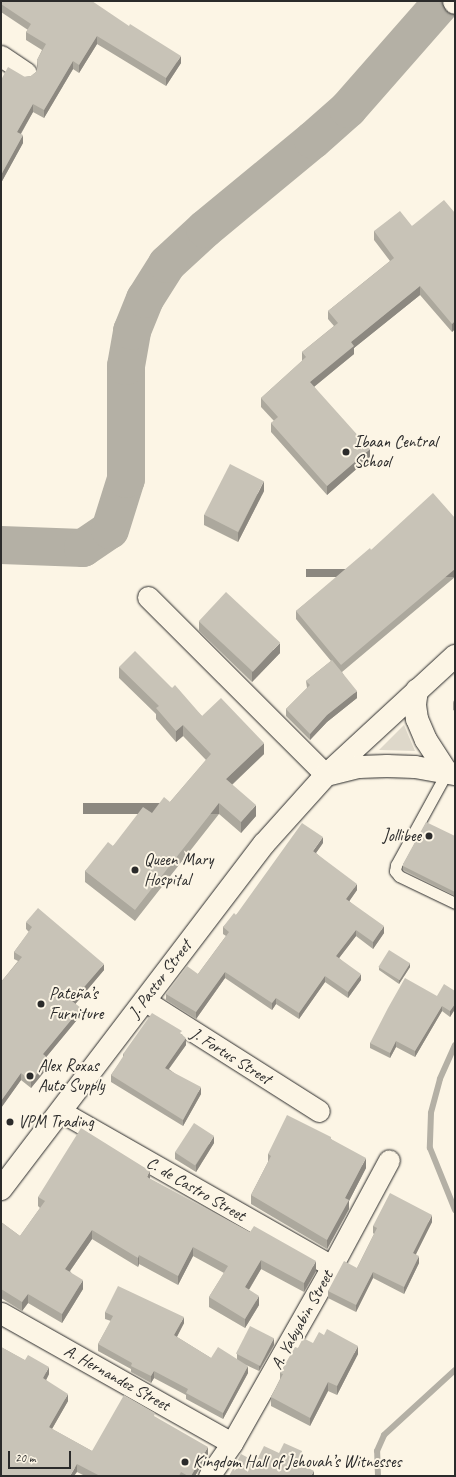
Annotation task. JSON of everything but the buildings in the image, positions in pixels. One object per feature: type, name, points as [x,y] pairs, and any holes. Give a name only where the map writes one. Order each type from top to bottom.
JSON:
[{"type":"main road","name":"J. Pastor Street","points":[[1,1190],[264,844],[326,775],[455,656]]},
{"type":"main road","points":[[418,690],[415,705],[417,719],[426,740],[451,773]]},
{"type":"main road","points":[[326,775],[359,767],[387,766],[415,767],[451,773]]},
{"type":"street","points":[[1,56],[26,73]]},
{"type":"street","points":[[148,597],[326,775]]},
{"type":"street","name":"J. Fortus Street","points":[[144,1000],[319,1111]]},
{"type":"street","name":"C. de Castro Street","points":[[60,1112],[332,1266]]},
{"type":"street","name":"A. Yabyabin Street","points":[[209,1476],[232,1443],[332,1266],[389,1160]]},
{"type":"street","name":"A. Hernandez Street","points":[[1,1313],[232,1443]]},
{"type":"lane","points":[[451,773],[396,865],[395,871],[399,876],[455,903]]},
{"type":"shaded area","points":[[404,725],[415,751],[379,750]]},
{"type":"waterway","points":[[1,545],[83,548],[110,530],[126,479],[126,366],[132,331],[145,299],[167,264],[205,229],[313,140],[348,109],[443,1]]},
{"type":"waterway","points":[[455,1045],[440,1079],[431,1113],[430,1148],[455,1210]]},
{"type":"waterway","points":[[378,1476],[377,1451],[384,1435],[455,1370]]},
{"type":"place","name":"Ibaan Central School","points":[[346,452]]},
{"type":"place","name":"Jollibee","points":[[429,836]]},
{"type":"place","name":"Queen Mary Hospital","points":[[135,870]]},
{"type":"place","name":"Pateña’s Furniture","points":[[41,1004]]},
{"type":"place","name":"Alex Roxas Auto Supply","points":[[30,1076]]},
{"type":"place","name":"VPM Trading","points":[[10,1122]]},
{"type":"place","name":"Kingdom Hall of Jehovah’s Witnesses","points":[[185,1462]]}]
